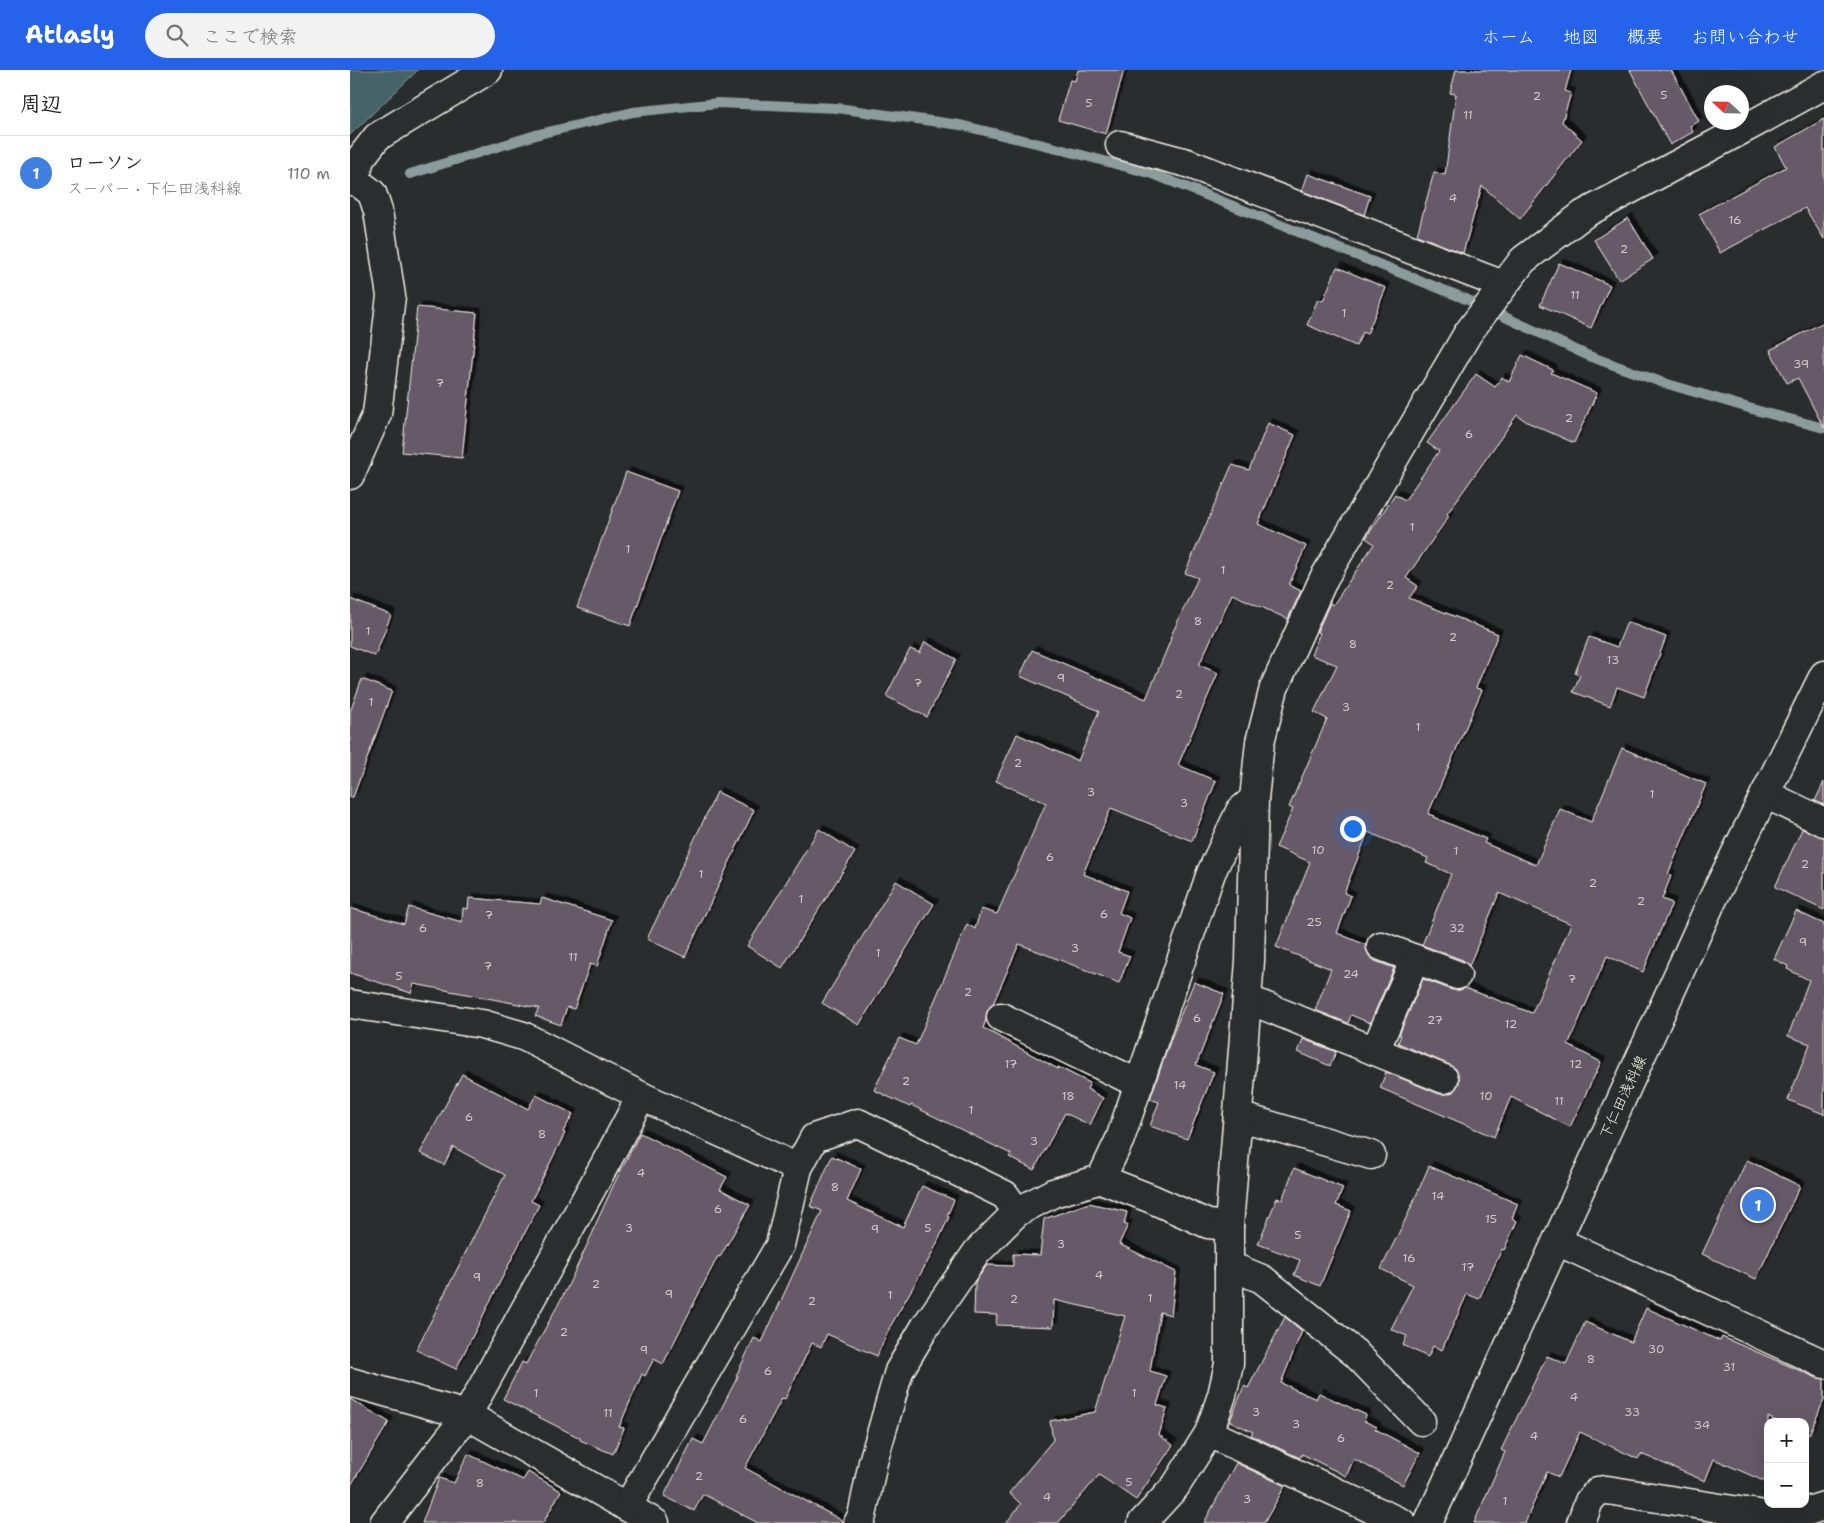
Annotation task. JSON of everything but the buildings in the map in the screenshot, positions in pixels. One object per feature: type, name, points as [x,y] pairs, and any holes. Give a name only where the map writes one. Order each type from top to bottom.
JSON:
[{"type":"street","points":[[350,475],[377,414],[391,296],[378,211],[372,192],[352,180],[360,159],[377,137],[488,70]]},
{"type":"street","points":[[1142,1523],[1175,1486],[1209,1433],[1222,1395],[1228,1364],[1229,1226],[1250,961],[1254,799],[1260,742],[1274,688],[1324,578],[1468,333],[1523,260],[1584,214],[1824,85]]},
{"type":"street","points":[[1120,145],[1187,163],[1500,289]]},
{"type":"street","name":"下仁田浅科線","points":[[1428,1523],[1710,905],[1824,675]]},
{"type":"street","points":[[1765,794],[1824,822]]},
{"type":"street","points":[[1101,1179],[1120,1139],[1211,873],[1240,810],[1254,799]]},
{"type":"street","points":[[1380,946],[1457,975]]},
{"type":"street","points":[[1375,1051],[1414,959]]},
{"type":"street","points":[[1247,999],[1444,1079]]},
{"type":"street","points":[[350,1004],[482,1024],[523,1036],[641,1096],[798,1168]]},
{"type":"street","points":[[1001,1017],[1139,1084]]},
{"type":"street","points":[[384,1523],[467,1415],[641,1096]]},
{"type":"street","points":[[1238,1116],[1370,1155]]},
{"type":"street","points":[[628,1507],[780,1245],[798,1168],[814,1138],[858,1123],[1005,1195],[1017,1212]]},
{"type":"street","points":[[858,1523],[862,1516],[885,1418],[900,1371],[925,1328],[977,1252],[1017,1212],[1053,1193],[1101,1179],[1208,1224],[1229,1226]]},
{"type":"street","points":[[1557,1241],[1824,1364]]},
{"type":"street","points":[[1229,1268],[1240,1270],[1262,1279],[1355,1353],[1421,1421]]},
{"type":"street","points":[[350,1382],[467,1415],[655,1523]]},
{"type":"street","points":[[1209,1433],[1402,1523]]},
{"type":"street","points":[[1581,1523],[1588,1501],[1598,1491],[1607,1490],[1777,1517],[1805,1512],[1824,1506]]},
{"type":"water","points":[[350,70],[418,70],[350,135]]},
{"type":"waterway","points":[[410,174],[539,134],[633,112],[718,103],[837,108],[960,125],[1153,174],[1466,299],[1589,356],[1661,382],[1824,428]]},
{"type":"place","name":"ローソン","points":[[1758,1205]]}]
